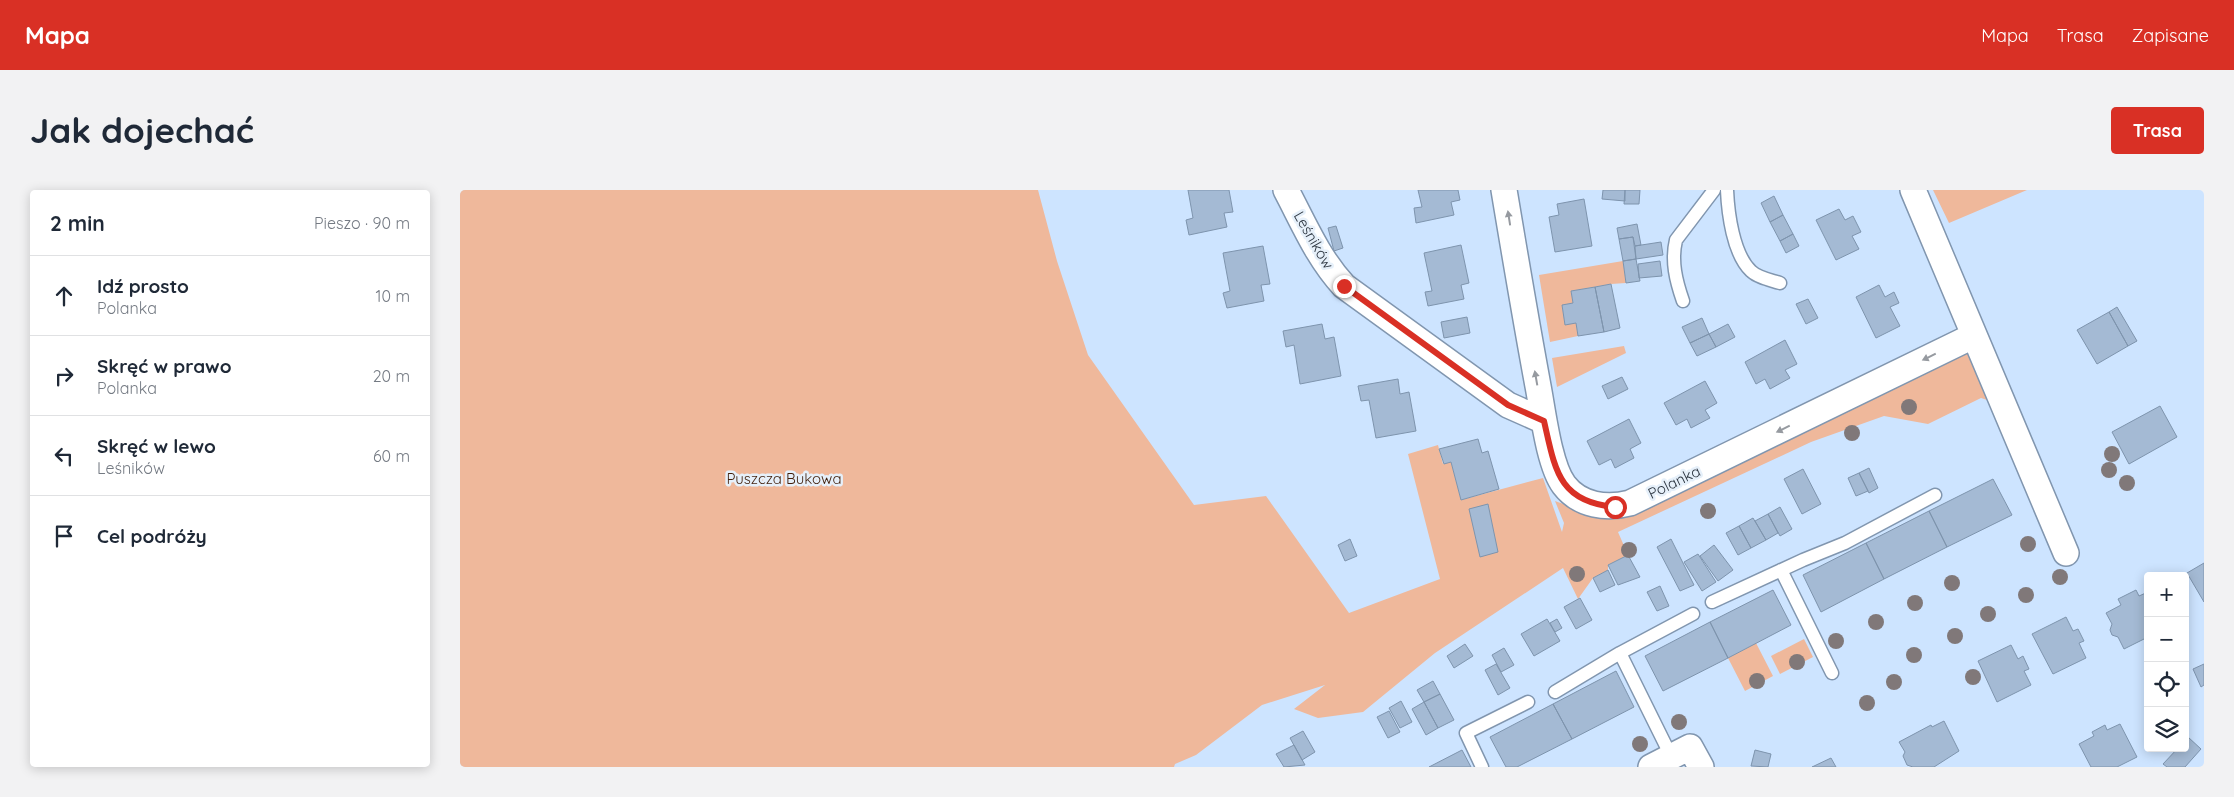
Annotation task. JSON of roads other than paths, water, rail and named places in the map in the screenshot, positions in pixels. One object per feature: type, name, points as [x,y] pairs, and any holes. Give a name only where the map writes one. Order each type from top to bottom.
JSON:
[{"type":"street","name":"Leśników","points":[[1286,190],[1320,256],[1344,286],[1508,405],[1544,421]]},
{"type":"street","name":"Polanka","points":[[1504,190],[1544,421],[1553,460],[1564,485],[1579,498],[1597,506],[1615,507],[1630,503],[1973,336]]},
{"type":"street","points":[[1913,190],[2066,553]]},
{"type":"lane","points":[[1683,302],[1675,276],[1674,248],[1676,240],[1714,190]]},
{"type":"lane","points":[[1727,190],[1728,218],[1747,265],[1752,272],[1780,283]]},
{"type":"lane","points":[[1712,602],[1845,543],[1935,495]]},
{"type":"lane","points":[[1781,570],[1832,673]]},
{"type":"lane","points":[[1555,692],[1620,653],[1693,614]]},
{"type":"lane","points":[[1620,653],[1678,759]]},
{"type":"lane","points":[[1482,767],[1466,733],[1528,702]]},
{"type":"park label","name":"Puszcza Bukowa","points":[[784,478]]}]
